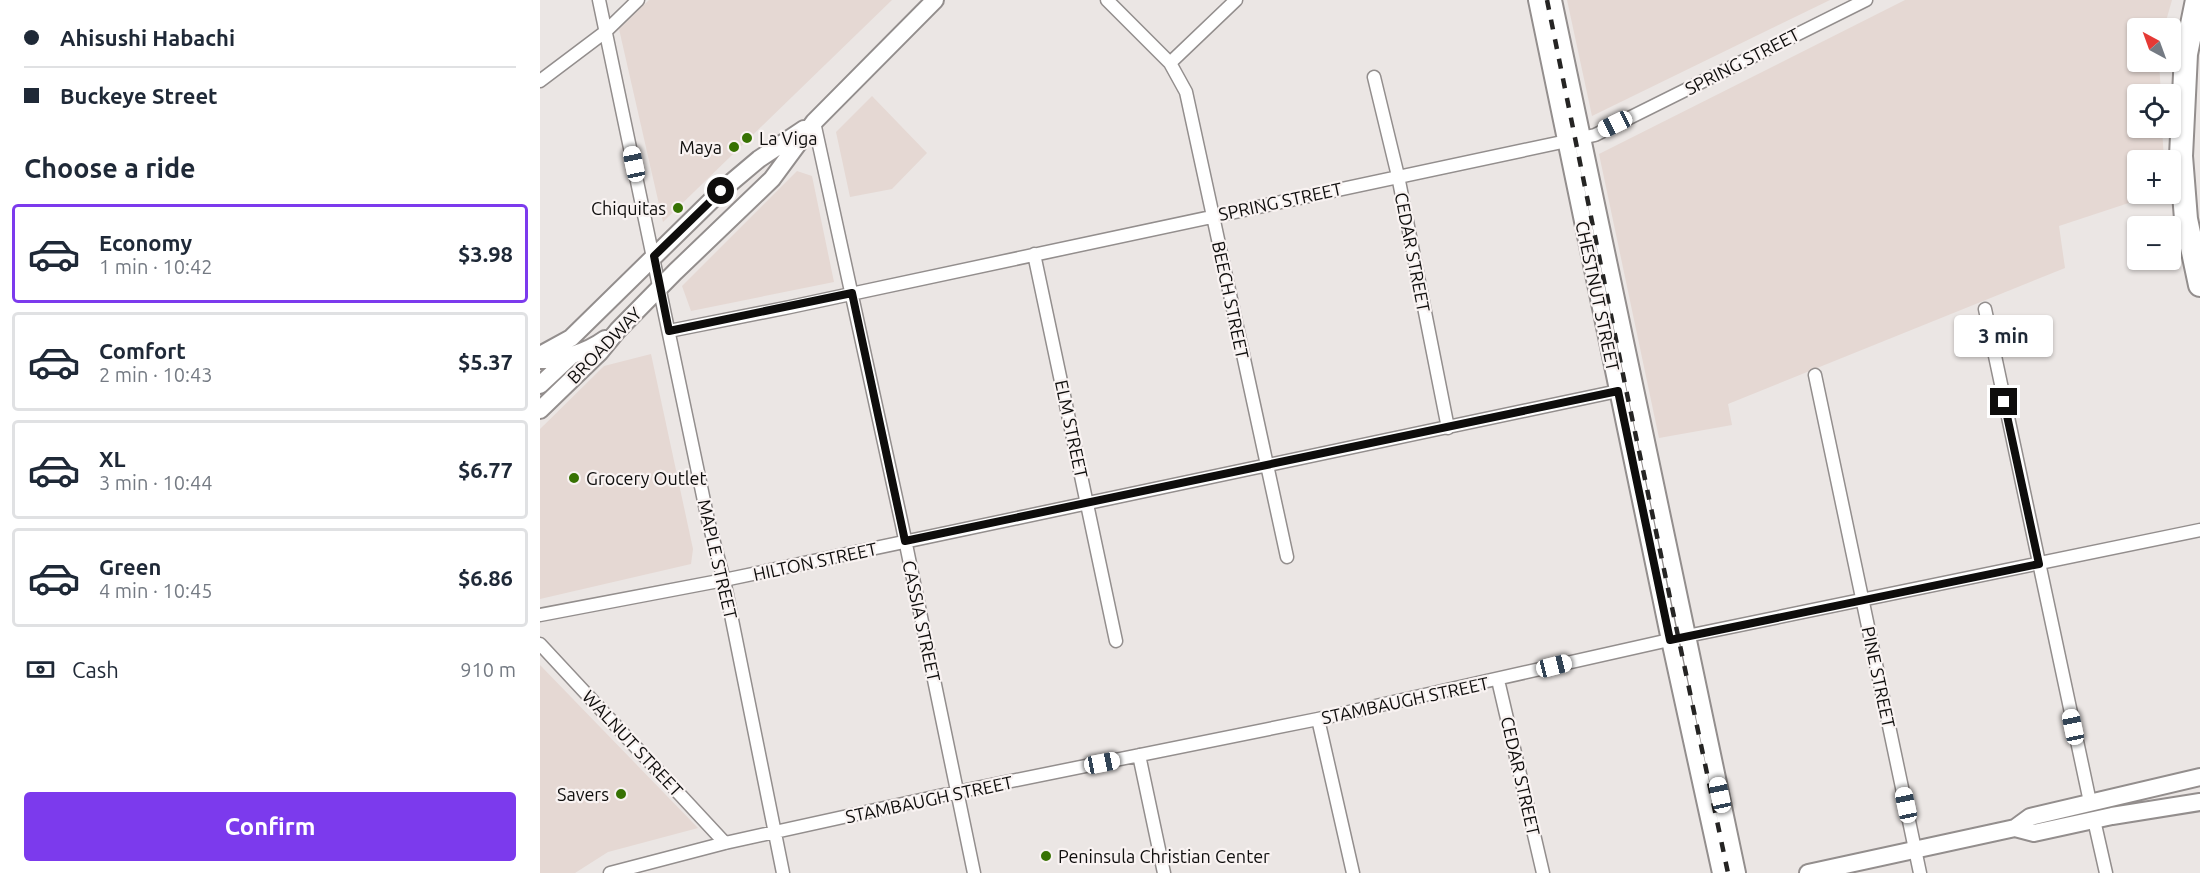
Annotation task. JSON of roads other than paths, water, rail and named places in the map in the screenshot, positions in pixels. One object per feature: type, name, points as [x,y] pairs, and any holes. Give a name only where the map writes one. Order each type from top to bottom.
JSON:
[{"type":"highway","points":[[2197,0],[2186,54],[2181,156],[2186,219],[2200,285]]},
{"type":"street","name":"MAPLE STREET","points":[[599,0],[708,520],[724,580],[783,873]]},
{"type":"street","points":[[540,81],[605,32],[638,0]]},
{"type":"street","name":"BROADWAY","points":[[540,410],[600,352],[660,287],[772,179],[814,122],[935,0]]},
{"type":"street","name":"BEECH STREET","points":[[1107,0],[1170,63],[1186,92],[1287,557]]},
{"type":"street","points":[[1170,63],[1236,0]]},
{"type":"street","name":"CHESTNUT STREET","points":[[1537,0],[1670,640],[1721,873]]},
{"type":"street","name":"CHESTNUT STREET","points":[[1553,0],[1737,873]]},
{"type":"street","name":"SPRING STREET","points":[[669,331],[1595,135],[1866,0]]},
{"type":"street","name":"CEDAR STREET","points":[[1374,77],[1398,176],[1448,428]]},
{"type":"street","name":"BROADWAY","points":[[540,385],[572,355],[582,339],[588,322],[721,191],[759,159],[814,122]]},
{"type":"street","name":"CASSIA STREET","points":[[814,122],[974,873]]},
{"type":"street","name":"ELM STREET","points":[[1035,254],[1116,640]]},
{"type":"street","points":[[1984,309],[2090,802]]},
{"type":"street","points":[[540,355],[571,338],[588,322]]},
{"type":"street","points":[[540,360],[572,355],[595,346],[618,330]]},
{"type":"street","name":"PINE STREET","points":[[1815,375],[1920,873]]},
{"type":"street","name":"HILTON STREET","points":[[540,615],[724,580],[1618,391]]},
{"type":"street","name":"STAMBAUGH STREET","points":[[610,873],[725,843],[957,792],[1318,719],[1687,636],[2200,530]]},
{"type":"street","name":"WALNUT STREET","points":[[540,644],[725,843]]},
{"type":"street","name":"CEDAR STREET","points":[[1498,680],[1543,873]]},
{"type":"street","points":[[1318,719],[1353,873]]},
{"type":"street","points":[[1139,755],[1164,873]]},
{"type":"street","points":[[1808,873],[2015,828],[2030,817],[2200,777]]},
{"type":"street","points":[[2015,828],[2034,833],[2200,802]]},
{"type":"street","points":[[2094,820],[2106,873]]},
{"type":"railway","points":[[1547,0],[1728,873]]},
{"type":"place","name":"La Viga","points":[[747,138]]},
{"type":"place","name":"Maya","points":[[734,147]]},
{"type":"place","name":"Chiquitas","points":[[678,208]]},
{"type":"place","name":"Grocery Outlet","points":[[574,478]]},
{"type":"place","name":"Savers","points":[[621,794]]},
{"type":"place","name":"Peninsula Christian Center","points":[[1046,856]]}]
